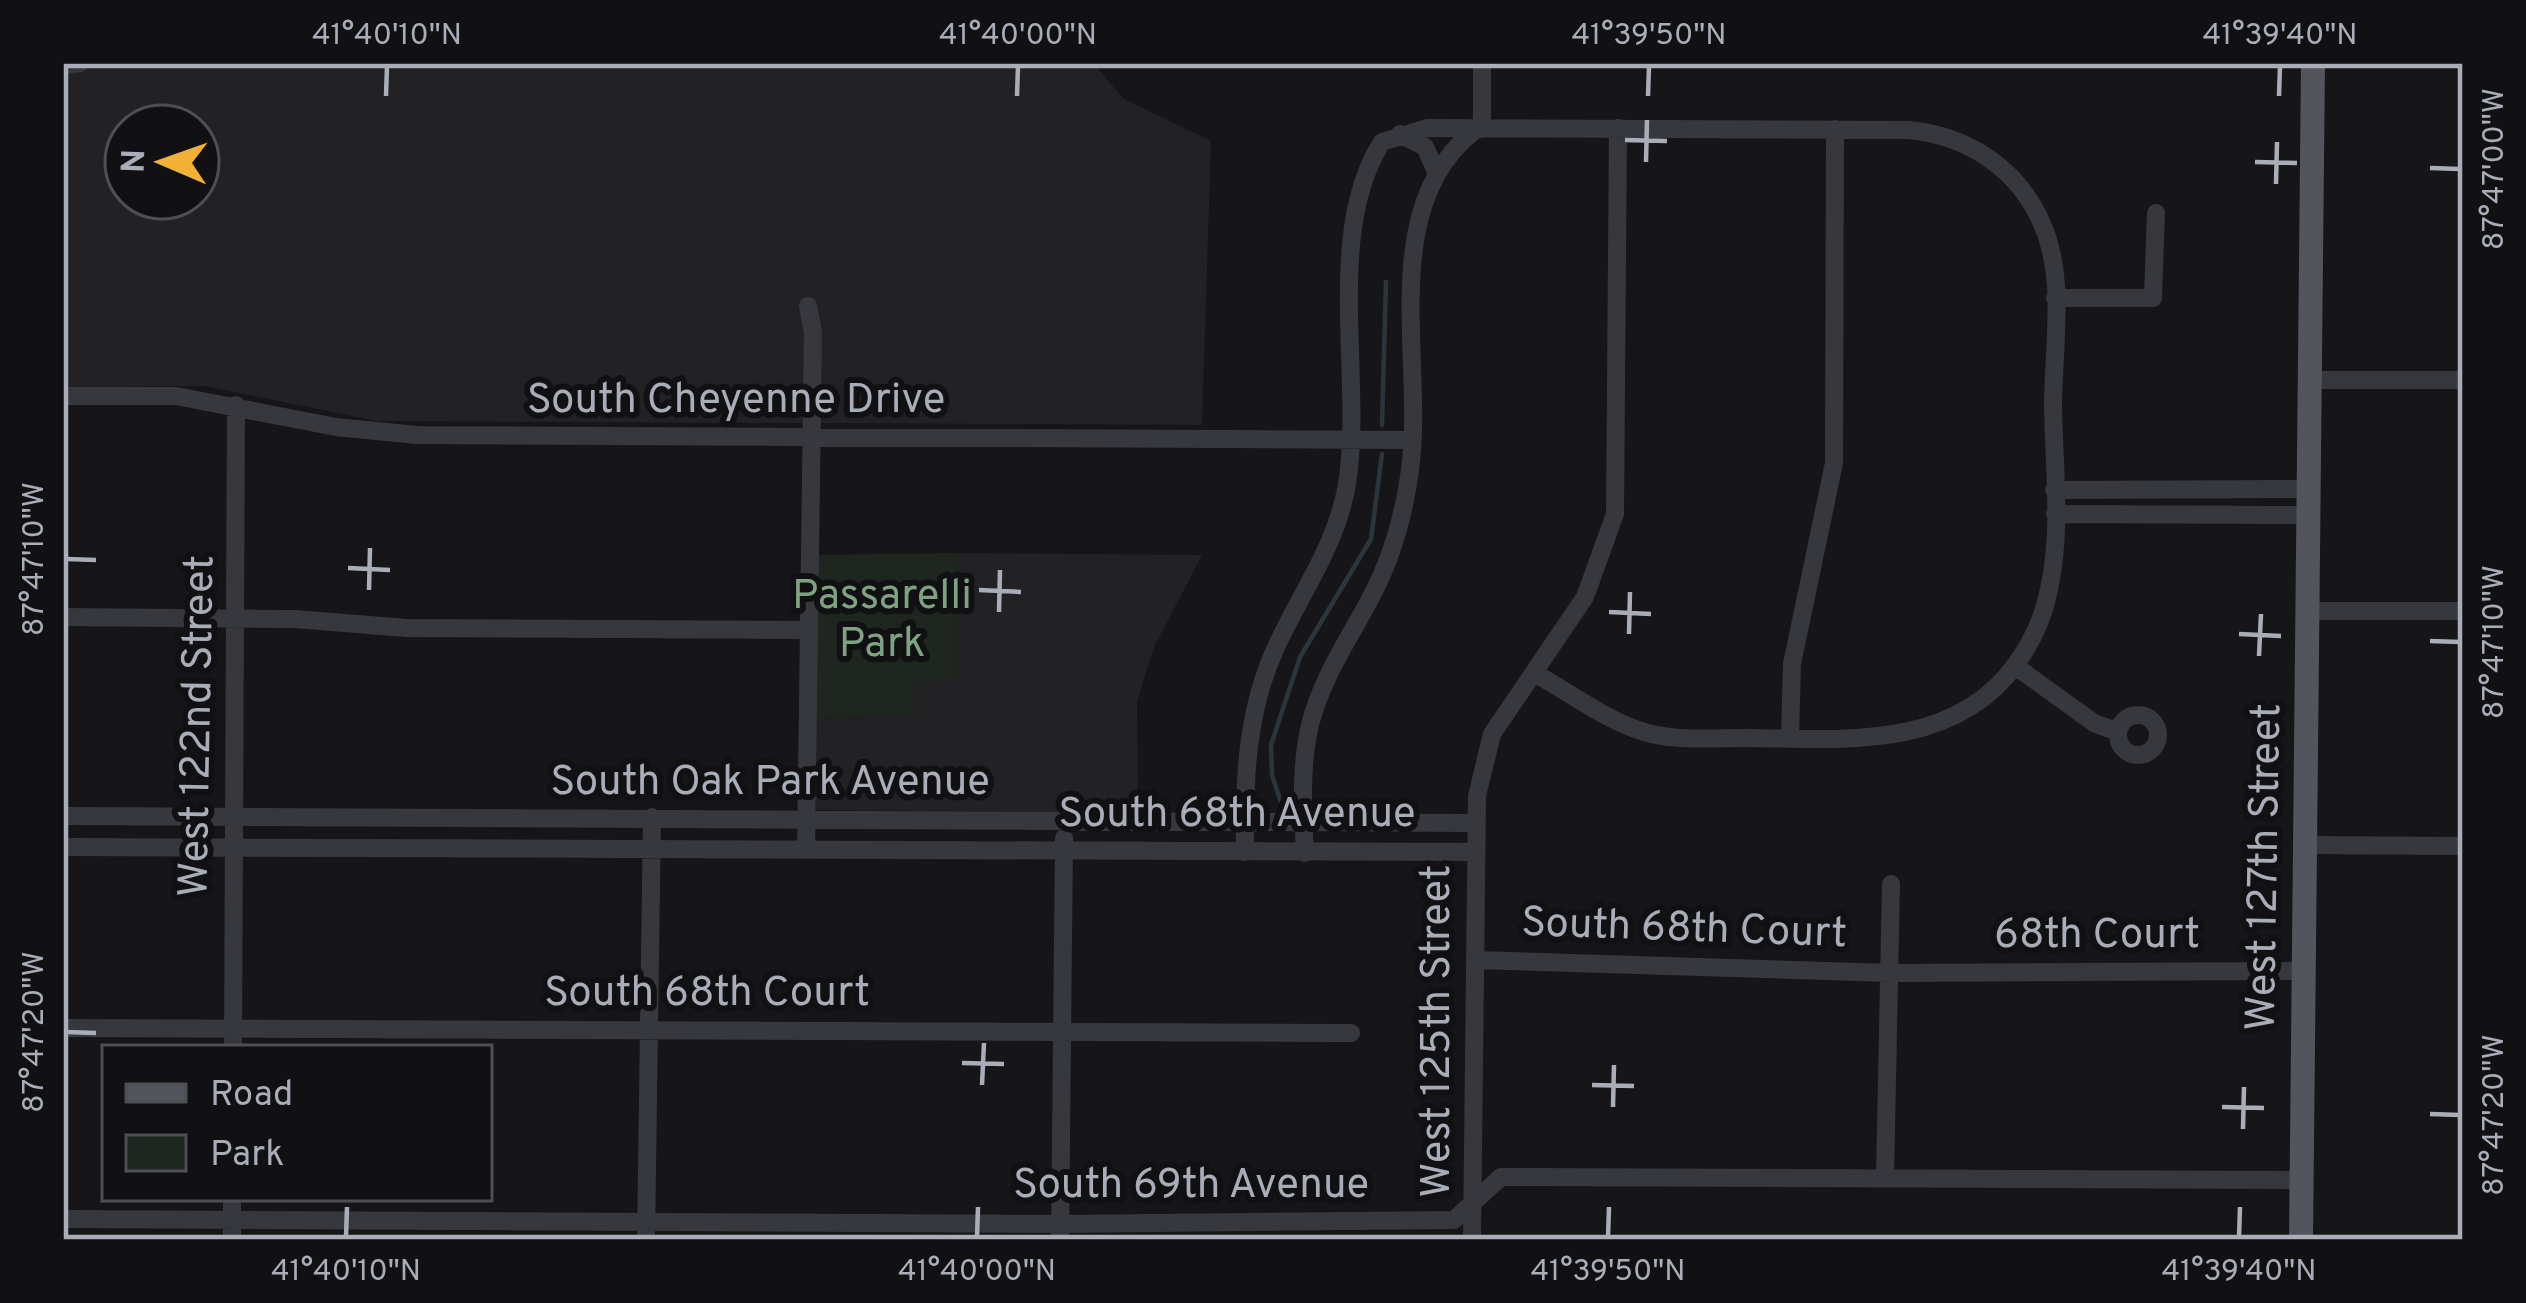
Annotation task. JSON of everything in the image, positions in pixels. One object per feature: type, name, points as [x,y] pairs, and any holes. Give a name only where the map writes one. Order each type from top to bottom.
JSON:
[{"type":"main road","name":"West 127th Street","points":[[2301,1240],[2314,63]]},
{"type":"street","points":[[63,65],[80,63]]},
{"type":"street","points":[[1305,853],[1303,766],[1311,722],[1325,679],[1390,552],[1404,503],[1412,440],[1414,237],[1436,171],[1478,130],[1483,63]]},
{"type":"street","points":[[1245,852],[1244,769],[1256,701],[1275,649],[1339,520],[1353,438],[1352,246],[1358,194],[1371,159],[1397,134],[1427,128],[1927,132],[1992,159],[2024,192],[2043,227],[2055,298],[2055,514],[2046,604],[2015,666],[1964,711],[1916,731],[1790,738],[1689,738],[1639,730],[1534,673]]},
{"type":"street","name":"West 125th Street","points":[[1472,1240],[1476,823],[1487,748],[1502,716],[1585,597],[1615,514],[1618,128]]},
{"type":"street","points":[[1790,738],[1792,664],[1834,464],[1835,129]]},
{"type":"street","points":[[1397,134],[1425,147],[1436,171]]},
{"type":"street","points":[[2055,298],[2153,298],[2156,213]]},
{"type":"street","points":[[806,850],[813,332],[808,307]]},
{"type":"street","points":[[2310,380],[2463,380]]},
{"type":"street","name":"South Cheyenne Drive","points":[[63,396],[176,397],[382,433],[1412,440]]},
{"type":"street","name":"West 122nd Street","points":[[233,1038],[236,405]]},
{"type":"street","points":[[2054,490],[2308,502]]},
{"type":"street","points":[[2055,514],[2308,502]]},
{"type":"street","points":[[2307,611],[2463,611]]},
{"type":"street","points":[[63,617],[237,617],[406,628],[806,630]]},
{"type":"street","points":[[2015,666],[2094,723],[2118,732]]},
{"type":"street","name":"South Oak Park Avenue","points":[[63,816],[1476,823]]},
{"type":"street","points":[[646,1230],[652,817]]},
{"type":"street","points":[[1060,1232],[1064,821]]},
{"type":"street","points":[[2305,845],[2463,846]]},
{"type":"street","name":"South 68th Avenue","points":[[63,847],[1475,852]]},
{"type":"street","points":[[1885,1177],[1891,884]]},
{"type":"street","name":"South 68th Court","points":[[1474,960],[1891,973]]},
{"type":"street","name":"68th Court","points":[[1891,973],[2304,971]]},
{"type":"street","name":"South 68th Court","points":[[63,1028],[233,1038],[648,1030],[1352,1033]]},
{"type":"street","name":"South 69th Avenue","points":[[63,1219],[1060,1232],[1454,1220],[1501,1177],[2301,1180]]},
{"type":"street","points":[[232,1201],[232,1240]]},
{"type":"shaded area","points":[[63,63],[1093,63],[1124,99],[1211,141],[1202,425],[376,421],[205,386],[63,387]]},
{"type":"shaded area","points":[[957,553],[1202,555],[1154,647],[1137,701],[1138,813],[816,810],[815,719],[915,715],[915,681],[954,680]]},
{"type":"green space","name":"Passarelli Park","points":[[957,553],[955,680],[916,681],[915,715],[815,719],[816,555]]},
{"type":"waterway","points":[[1382,425],[1386,282]]},
{"type":"waterway","points":[[1284,812],[1272,775],[1271,745],[1300,657],[1371,539],[1382,454]]}]
